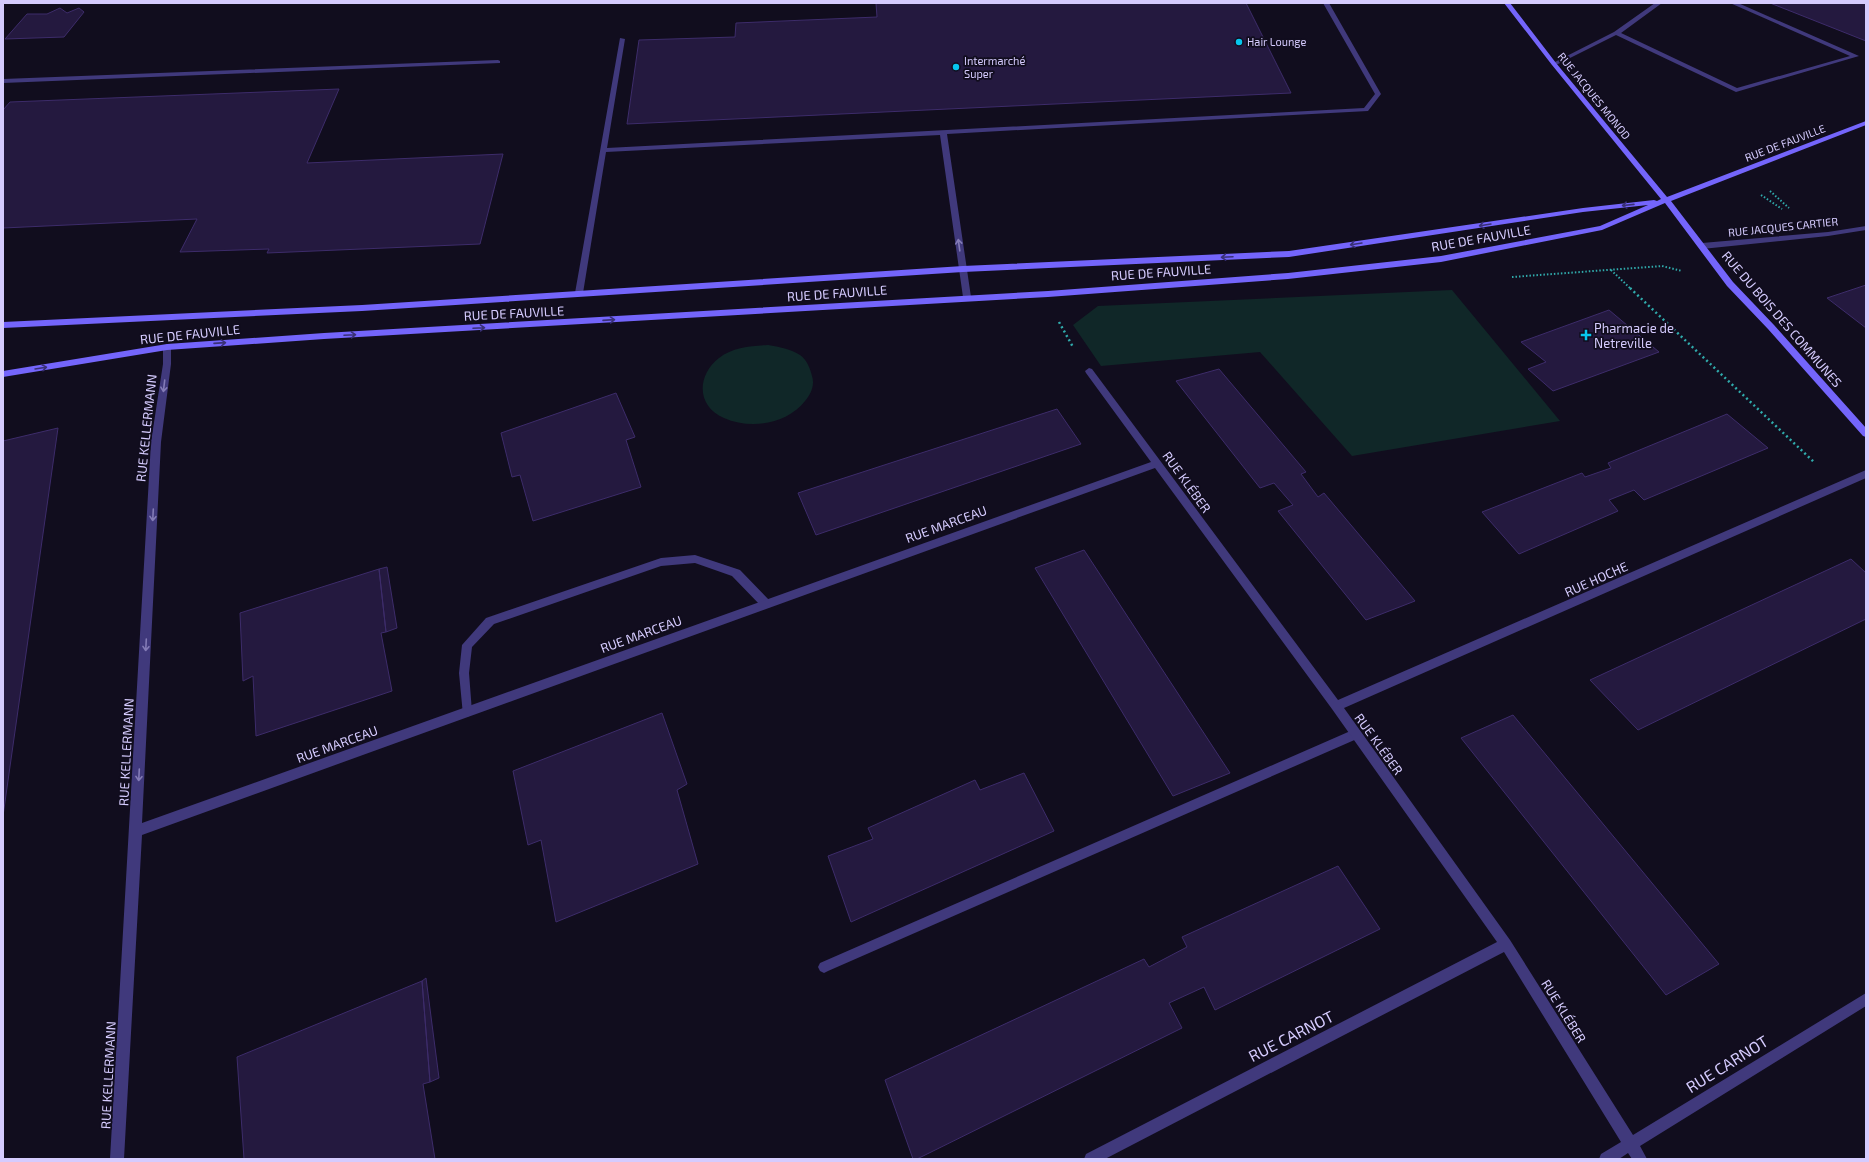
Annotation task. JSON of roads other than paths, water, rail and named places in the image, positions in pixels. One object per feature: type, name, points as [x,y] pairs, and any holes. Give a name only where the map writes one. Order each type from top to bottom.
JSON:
[{"type":"main road","name":"RUE JACQUES MONOD","points":[[1507,3],[1554,64],[1666,200]]},
{"type":"main road","name":"RUE DE FAUVILLE","points":[[3,374],[167,347],[324,336],[566,323],[1056,293],[1288,276],[1440,259],[1602,228],[1666,200],[1866,123]]},
{"type":"main road","name":"RUE DE FAUVILLE","points":[[3,325],[362,308],[579,293],[963,270],[1289,254],[1583,210],[1666,200]]},
{"type":"main road","name":"RUE DU BOIS DES COMMUNES","points":[[1666,200],[1730,284],[1771,327],[1866,434]]},
{"type":"street","points":[[605,150],[1366,110],[1378,94],[1326,3]]},
{"type":"street","points":[[1554,64],[1616,33],[1658,3]]},
{"type":"street","points":[[1616,33],[1736,90],[1856,56],[1733,3]]},
{"type":"street","points":[[579,293],[605,150],[622,39]]},
{"type":"street","points":[[3,80],[498,62]]},
{"type":"street","points":[[943,132],[967,298]]},
{"type":"street","name":"RUE JACQUES CARTIER","points":[[1702,246],[1816,235],[1866,228]]},
{"type":"street","name":"RUE KELLERMANN","points":[[117,1159],[156,442],[167,364],[167,347]]},
{"type":"street","name":"RUE KLÉBER","points":[[1089,371],[1156,464],[1336,706],[1506,944],[1640,1159]]},
{"type":"street","name":"RUE MARCEAU","points":[[136,831],[1156,464]]},
{"type":"street","name":"RUE HOCHE","points":[[1336,706],[1866,474]]},
{"type":"street","points":[[467,712],[464,674],[467,645],[490,621],[662,562],[696,559],[736,573],[766,604]]},
{"type":"street","points":[[824,967],[1355,734]]},
{"type":"street","name":"RUE CARNOT","points":[[1091,1159],[1506,944]]},
{"type":"street","name":"RUE CARNOT","points":[[1606,1159],[1866,999]]},
{"type":"place","name":"Hair Lounge","points":[[1239,42]]},
{"type":"place","name":"Intermarché Super","points":[[956,67]]},
{"type":"place","name":"Pharmacie de Netreville","points":[[1586,335]]}]
